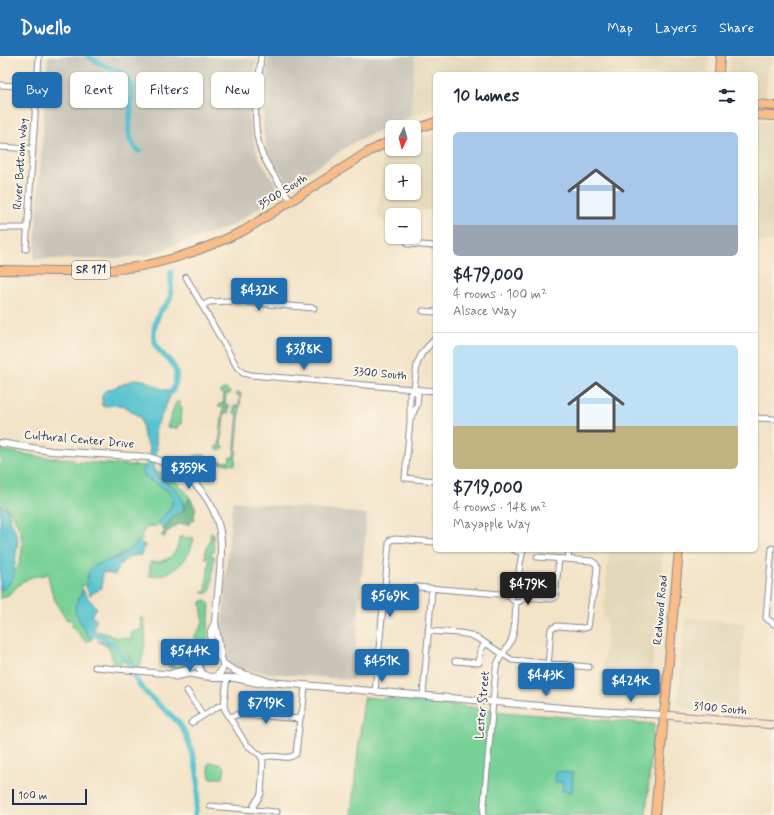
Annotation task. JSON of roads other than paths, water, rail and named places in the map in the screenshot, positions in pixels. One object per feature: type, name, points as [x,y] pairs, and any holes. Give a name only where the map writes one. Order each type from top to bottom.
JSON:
[{"type":"main road","points":[[718,72],[720,56]]},
{"type":"main road","points":[[758,104],[774,106]]},
{"type":"main road","points":[[758,115],[774,116]]},
{"type":"main road","points":[[421,127],[433,123]]},
{"type":"main road","name":"3500 South","points":[[0,270],[107,270],[135,267],[182,257],[245,230],[368,152],[385,144]]},
{"type":"main road","name":"Redwood Road","points":[[655,815],[679,552]]},
{"type":"main road","name":"3100 South","points":[[664,715],[774,724]]},
{"type":"street","name":"River Bottom Way","points":[[37,72],[38,56]]},
{"type":"street","points":[[261,56],[256,115],[257,134],[265,160],[291,201]]},
{"type":"street","points":[[0,85],[12,86]]},
{"type":"street","name":"River Bottom Way","points":[[26,249],[35,108]]},
{"type":"street","points":[[0,147],[32,149]]},
{"type":"street","points":[[0,228],[27,228]]},
{"type":"street","points":[[408,244],[433,246]]},
{"type":"street","name":"3300 South","points":[[186,277],[237,367],[243,373],[251,375],[433,391]]},
{"type":"street","points":[[202,306],[209,302],[230,301],[314,308]]},
{"type":"street","points":[[423,312],[433,312]]},
{"type":"street","points":[[433,341],[422,353],[416,371],[414,389],[418,395],[417,405],[410,421],[405,478],[433,481]]},
{"type":"street","points":[[758,418],[774,419]]},
{"type":"street","name":"Cultural Center Drive","points":[[0,443],[45,450],[151,458],[176,468],[190,479],[204,494],[214,513],[221,542],[215,622],[211,642],[204,655]]},
{"type":"street","points":[[376,691],[388,543],[390,540],[396,539],[433,542]]},
{"type":"street","points":[[772,548],[771,581],[766,618],[774,624]]},
{"type":"street","points":[[517,590],[523,552]]},
{"type":"street","points":[[568,559],[569,552]]},
{"type":"street","points":[[537,557],[592,561],[596,564],[597,568],[589,626],[584,628],[557,626],[552,628],[546,691]]},
{"type":"street","points":[[523,596],[551,599],[555,597],[560,559]]},
{"type":"street","points":[[417,587],[511,596]]},
{"type":"street","points":[[423,696],[432,589]]},
{"type":"street","points":[[511,596],[512,592],[517,590]]},
{"type":"street","points":[[517,590],[521,591],[523,596]]},
{"type":"street","points":[[511,596],[516,602],[520,601],[523,596]]},
{"type":"street","name":"Lester Street","points":[[483,815],[496,668],[502,654],[509,646],[512,638],[516,602]]},
{"type":"street","name":"Cultural Center Drive","points":[[215,622],[222,661]]},
{"type":"street","points":[[428,631],[465,634],[478,639],[512,660],[589,667]]},
{"type":"street","points":[[455,661],[479,663],[481,650],[484,643]]},
{"type":"street","points":[[169,674],[175,671],[188,670],[198,663],[204,655],[214,653],[233,671],[260,677],[269,682]]},
{"type":"street","points":[[209,677],[221,672],[222,661]]},
{"type":"street","points":[[198,663],[199,670],[209,677]]},
{"type":"street","points":[[95,667],[169,674],[175,676],[193,674],[209,677],[227,677],[258,683],[269,682],[597,711],[664,715]]},
{"type":"street","points":[[227,677],[224,704],[225,710],[246,744],[262,758],[264,762],[261,794],[254,804],[253,810]]},
{"type":"street","points":[[262,758],[268,755],[287,757],[294,756],[297,752],[300,720],[304,708],[306,685]]},
{"type":"street","points":[[187,691],[203,715]]},
{"type":"street","points":[[191,722],[224,704]]},
{"type":"street","points":[[229,717],[241,714],[300,720]]},
{"type":"street","points":[[210,806],[277,812]]},
{"type":"water","points":[[136,379],[147,381],[156,387],[172,392],[155,430],[157,449],[153,469],[156,476],[177,490],[182,499],[184,511],[174,515],[164,530],[158,523],[171,507],[173,499],[167,490],[146,478],[141,470],[146,466],[150,449],[144,437],[141,418],[123,405],[102,406],[102,395],[105,391]]},
{"type":"water","points":[[0,504],[7,509],[18,539],[13,579],[5,588],[0,590]]},
{"type":"water","points":[[140,540],[146,547],[142,547],[142,555],[132,556],[125,560],[119,566],[115,575],[102,572],[102,588],[90,595],[86,587],[89,571],[98,564],[114,559],[128,551]]},
{"type":"water","points":[[83,590],[97,608],[91,616],[97,620],[93,628],[96,630],[92,639],[89,638],[76,614],[75,607]]},
{"type":"water","points":[[556,771],[573,773],[572,792],[562,791],[563,782],[555,782]]},
{"type":"waterway","points":[[88,56],[104,66],[122,73],[126,76],[130,83],[132,92],[129,125],[130,135],[133,144],[139,151]]},
{"type":"waterway","points":[[171,272],[170,299],[158,316],[154,338],[156,346],[174,366],[176,381],[172,392]]},
{"type":"waterway","points":[[89,630],[115,647],[129,664]]},
{"type":"waterway","points":[[134,676],[148,695],[177,721],[189,742],[198,780],[195,815]]}]
